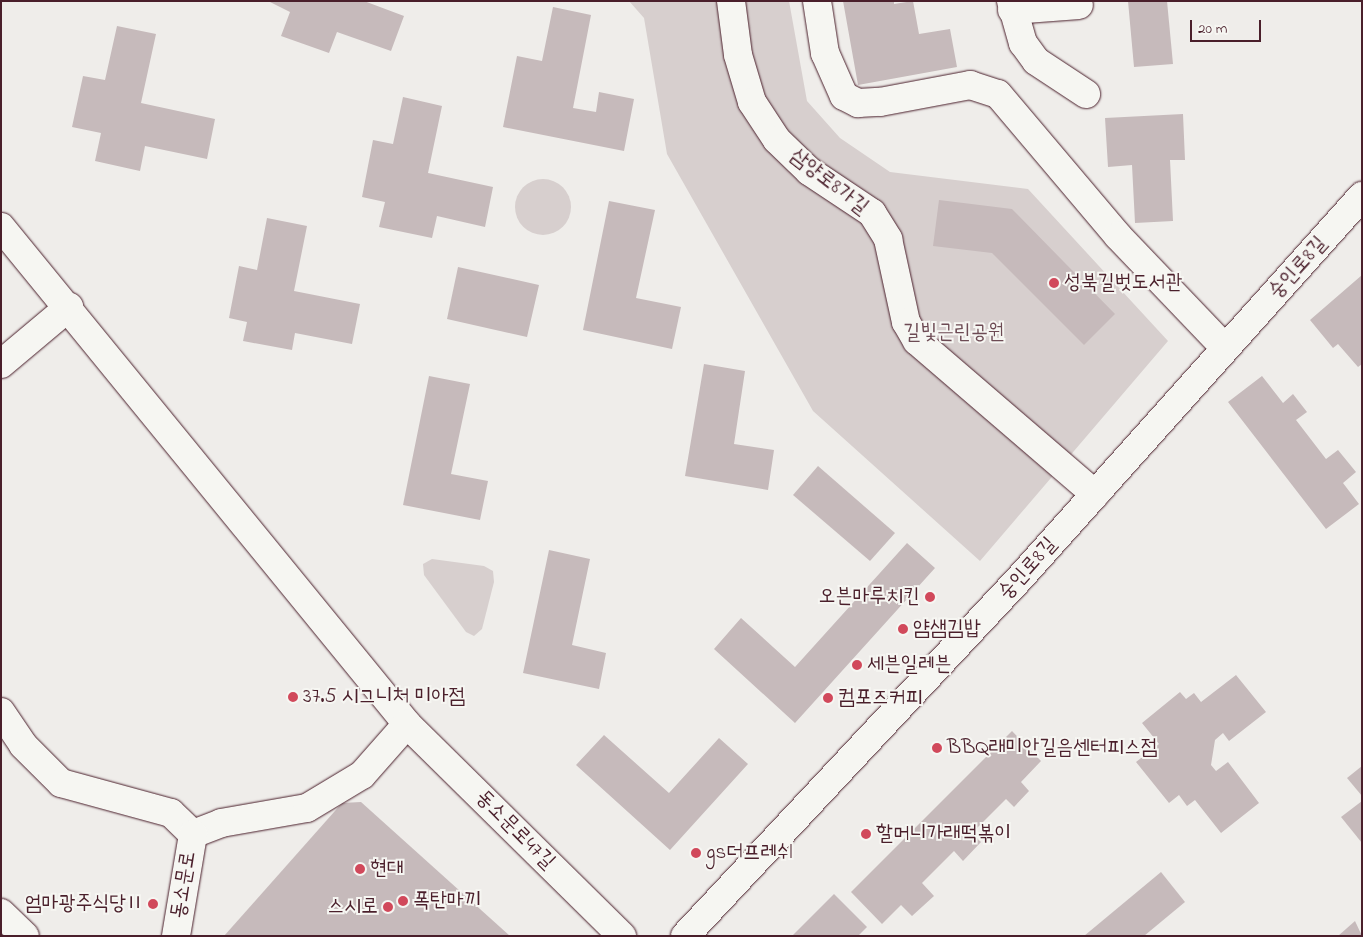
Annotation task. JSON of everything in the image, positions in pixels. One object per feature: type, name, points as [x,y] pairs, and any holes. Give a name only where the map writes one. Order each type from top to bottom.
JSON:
[{"type":"street","name":"삼양로8가길","points":[[732,1],[738,55],[752,102],[777,140],[809,171],[872,213],[888,239],[906,322],[917,342],[1095,494]]},
{"type":"street","points":[[816,1],[825,53],[844,96],[858,103],[880,102],[970,85],[998,94],[1118,236],[1225,348]]},
{"type":"street","points":[[1079,5],[1012,6],[1023,43],[1036,62],[1086,94]]},
{"type":"street","name":"숭인로8길","points":[[685,936],[1095,494],[1362,196]]},
{"type":"street","name":"동소문로47길","points":[[1,227],[69,307],[407,724],[622,936]]},
{"type":"street","points":[[1,364],[69,307]]},
{"type":"street","points":[[1,712],[24,745],[61,783],[171,813],[193,834],[221,823],[307,808],[362,775],[407,724]]},
{"type":"street","name":"동소문로","points":[[176,936],[193,834]]},
{"type":"street","points":[[1,913],[25,936]]},
{"type":"green space","name":"길빛근린공원","points":[[629,1],[789,1],[807,101],[840,138],[890,172],[1028,189],[1168,341],[980,561],[813,411],[667,154],[644,18]]},
{"type":"green space","points":[[543,179],[554,181],[563,187],[569,196],[571,207],[569,218],[563,227],[554,233],[543,235],[532,233],[523,227],[517,218],[515,207],[517,196],[523,187],[532,181]]},
{"type":"green space","points":[[432,559],[484,566],[493,571],[494,582],[482,629],[474,636],[466,632],[424,575],[423,564]]},
{"type":"building","points":[[268,1],[364,1],[404,16],[391,51],[337,32],[329,53],[281,36],[290,12]]},
{"type":"building","points":[[843,1],[894,1],[894,4],[913,1],[919,34],[950,29],[957,67],[858,85]]},
{"type":"building","points":[[1128,1],[1167,1],[1173,64],[1134,67]]},
{"type":"building","points":[[553,7],[591,15],[573,108],[596,112],[599,92],[634,99],[624,151],[503,127],[517,56],[542,61]]},
{"type":"building","points":[[117,26],[156,34],[141,103],[215,119],[207,159],[145,146],[140,171],[95,161],[101,133],[72,127],[83,76],[105,80]]},
{"type":"building","points":[[403,97],[442,106],[428,173],[493,187],[485,227],[437,216],[432,238],[379,227],[385,202],[362,197],[373,140],[393,144]]},
{"type":"building","points":[[1183,114],[1185,160],[1170,160],[1173,221],[1135,223],[1132,165],[1108,167],[1105,118]]},
{"type":"building","name":"성북길벗도서관","points":[[939,200],[1012,209],[1115,314],[1084,345],[992,253],[933,246]]},
{"type":"building","points":[[609,201],[655,210],[636,298],[681,307],[672,349],[583,330]]},
{"type":"building","points":[[267,218],[307,226],[294,291],[360,304],[352,344],[295,333],[292,350],[243,341],[247,322],[229,318],[239,266],[257,270]]},
{"type":"building","points":[[458,267],[539,285],[527,337],[447,319]]},
{"type":"building","points":[[1362,275],[1362,364],[1358,367],[1338,344],[1333,348],[1310,320]]},
{"type":"building","points":[[704,364],[745,371],[734,444],[774,450],[768,490],[685,476]]},
{"type":"building","points":[[429,376],[470,384],[451,474],[488,481],[480,520],[403,505]]},
{"type":"building","points":[[1262,376],[1283,403],[1293,394],[1307,412],[1296,420],[1326,459],[1338,450],[1356,472],[1343,483],[1359,504],[1326,529],[1228,402]]},
{"type":"building","points":[[818,466],[895,533],[870,561],[793,495]]},
{"type":"building","points":[[907,543],[935,568],[795,723],[714,649],[741,618],[795,667]]},
{"type":"building","points":[[549,550],[590,559],[572,645],[606,653],[599,689],[523,673]]},
{"type":"building","points":[[1236,675],[1266,712],[1229,741],[1223,733],[1215,740],[1211,765],[1216,771],[1228,762],[1259,803],[1221,833],[1195,800],[1187,806],[1179,795],[1169,803],[1136,762],[1159,744],[1142,723],[1180,692],[1186,699],[1194,693],[1201,702]]},
{"type":"building","points":[[1012,731],[1041,761],[1021,782],[1029,791],[1014,807],[1006,799],[972,833],[981,842],[963,861],[954,851],[922,883],[934,896],[912,916],[901,905],[882,924],[851,892]]},
{"type":"building","points":[[604,735],[669,793],[719,738],[748,764],[670,850],[576,765]]},
{"type":"building","points":[[1362,766],[1362,796],[1347,778]]},
{"type":"building","points":[[1362,801],[1362,843],[1341,817]]},
{"type":"building","name":"현대","points":[[361,802],[510,936],[224,936],[342,803]]},
{"type":"building","points":[[1161,872],[1185,902],[1144,936],[1084,936]]},
{"type":"building","points":[[834,894],[867,927],[858,936],[792,936]]},
{"type":"building","points":[[1355,921],[1362,936],[1338,936]]},
{"type":"place","name":"성북길벗도서관","points":[[1054,283]]},
{"type":"place","name":"오븐마루치킨","points":[[930,597]]},
{"type":"place","name":"얌샘김밥","points":[[903,629]]},
{"type":"place","name":"세븐일레븐","points":[[857,665]]},
{"type":"place","name":"37.5 시그니처 미아점","points":[[293,697]]},
{"type":"place","name":"컴포즈커피","points":[[828,698]]},
{"type":"place","name":"BBQ래미안길음센터피스점","points":[[937,748]]},
{"type":"place","name":"할머니가래떡볶이","points":[[866,834]]},
{"type":"place","name":"gs더프레쉬","points":[[696,853]]},
{"type":"place","name":"현대","points":[[360,869]]},
{"type":"place","name":"폭탄마끼","points":[[403,901]]},
{"type":"place","name":"엄마광주식당Ⅱ","points":[[153,904]]},
{"type":"place","name":"스시로","points":[[388,907]]}]
